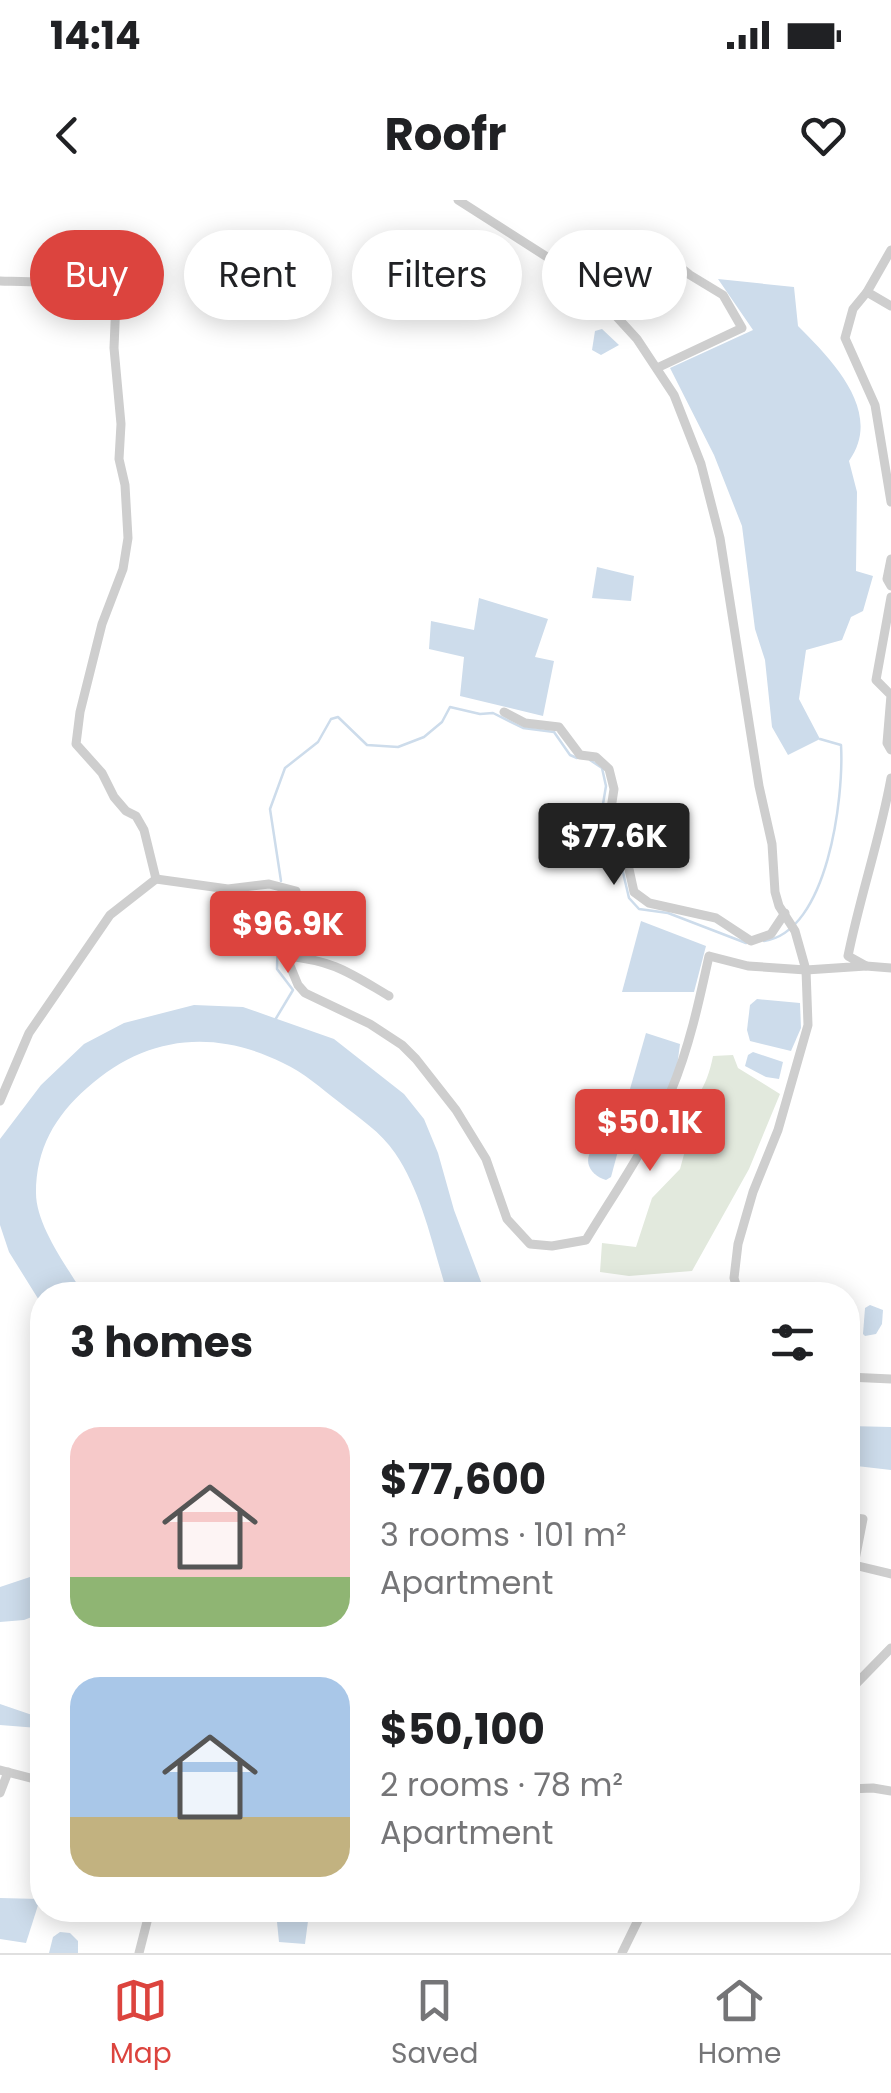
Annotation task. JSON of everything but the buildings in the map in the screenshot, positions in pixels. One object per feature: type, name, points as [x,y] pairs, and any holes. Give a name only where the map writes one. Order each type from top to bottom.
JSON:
[{"type":"street","points":[[458,200],[542,254]]},
{"type":"street","points":[[891,250],[868,292],[853,309],[845,338],[875,405],[891,502]]},
{"type":"street","points":[[657,368],[742,328],[723,295],[687,273]]},
{"type":"street","points":[[0,281],[73,287],[112,295],[116,300],[119,460],[125,484],[128,538],[123,569],[102,624],[76,744],[102,773],[114,797],[136,816],[144,830],[156,879]]},
{"type":"street","points":[[868,292],[891,306]]},
{"type":"street","points":[[620,320],[637,338],[674,395],[700,464],[720,538],[759,786],[772,844],[775,892],[795,931],[806,970],[808,1025],[778,1130],[753,1192],[738,1244],[735,1282]]},
{"type":"street","points":[[891,559],[887,579],[891,586]]},
{"type":"street","points":[[891,597],[876,680],[891,694],[887,743],[891,750]]},
{"type":"street","points":[[504,712],[525,723],[559,727],[580,755],[596,757],[609,769],[614,789],[610,814],[634,892],[649,903],[716,918],[752,941],[771,934],[785,913]]},
{"type":"street","points":[[866,966],[848,956],[882,831],[891,778]]},
{"type":"street","points":[[0,1101],[30,1033],[110,915],[156,879],[228,889],[269,884],[296,891],[297,909],[284,934],[286,956],[298,985],[305,993],[370,1024],[416,1059],[456,1110],[486,1160],[508,1219],[530,1244],[552,1246],[586,1240],[635,1162],[670,1096],[681,1066],[710,956],[748,966],[806,970],[891,968]]},
{"type":"street","points":[[286,956],[321,960],[345,968],[389,996]]},
{"type":"street","points":[[860,1379],[891,1380]]},
{"type":"street","points":[[860,1566],[891,1574]]},
{"type":"street","points":[[860,1680],[891,1648]]},
{"type":"street","points":[[0,1793],[4,1771],[30,1778]]},
{"type":"street","points":[[860,1790],[891,1791]]},
{"type":"street","points":[[140,1953],[147,1922]]},
{"type":"street","points":[[622,1953],[637,1922]]},
{"type":"shaded area","points":[[733,1055],[738,1068],[780,1094],[749,1169],[692,1271],[629,1276],[600,1272],[602,1243],[636,1247],[652,1198],[680,1169],[689,1136],[670,1127],[698,1095],[713,1056]]},
{"type":"water","points":[[718,279],[794,287],[798,326],[849,388],[861,424],[858,443],[849,461],[857,492],[856,571],[873,576],[863,611],[851,617],[842,640],[806,650],[799,699],[820,739],[788,755],[772,727],[742,526],[714,455],[670,368],[753,330]]},
{"type":"water","points":[[602,329],[619,345],[601,355],[592,350],[595,331]]},
{"type":"water","points":[[597,567],[634,576],[631,601],[592,598]]},
{"type":"water","points":[[479,598],[548,619],[535,657],[554,661],[543,716],[460,696],[464,657],[429,649],[431,621],[474,630]]},
{"type":"water","points":[[641,921],[706,946],[694,992],[622,992]]},
{"type":"water","points":[[757,999],[800,1003],[801,1028],[791,1051],[750,1041],[750,1005]]},
{"type":"water","points":[[194,1005],[243,1007],[334,1039],[404,1094],[424,1119],[481,1282],[444,1282],[413,1186],[395,1153],[376,1132],[290,1067],[257,1052],[206,1042],[180,1043],[132,1057],[87,1088],[57,1122],[39,1162],[37,1206],[54,1246],[76,1282],[30,1282],[30,1286],[9,1252],[0,1225],[0,1139],[41,1085],[84,1044],[124,1023]]},
{"type":"water","points":[[646,1033],[680,1044],[675,1082],[662,1099],[628,1096]]},
{"type":"water","points":[[753,1052],[783,1062],[779,1079],[745,1066]]},
{"type":"water","points":[[605,1117],[632,1129],[632,1137],[628,1140],[608,1136]]},
{"type":"water","points":[[600,1143],[618,1151],[611,1177],[606,1180],[594,1173],[588,1163],[590,1153]]},
{"type":"water","points":[[870,1305],[883,1310],[882,1324],[876,1334],[865,1336],[865,1308]]},
{"type":"water","points":[[860,1426],[891,1427],[891,1470],[860,1466]]},
{"type":"water","points":[[30,1577],[30,1618],[0,1622],[0,1587]]},
{"type":"water","points":[[0,1704],[30,1714],[30,1727],[0,1725]]},
{"type":"water","points":[[0,1898],[30,1899],[33,1922],[26,1943],[0,1939]]},
{"type":"water","points":[[277,1922],[308,1922],[305,1944],[279,1942]]},
{"type":"water","points":[[60,1932],[70,1933],[78,1941],[78,1953],[49,1953],[53,1937]]},
{"type":"waterway","points":[[281,881],[270,809],[285,768],[318,742],[331,719],[338,717],[367,745],[398,747],[424,737],[442,722],[450,707],[493,713],[523,728],[554,732],[570,755],[577,758]]},
{"type":"waterway","points":[[764,941],[786,932],[803,914],[828,859],[839,796],[841,745],[820,739]]},
{"type":"waterway","points":[[590,760],[602,768],[606,786],[603,804],[629,898],[639,909],[668,913],[746,943]]},
{"type":"waterway","points":[[275,1020],[293,990],[277,969],[279,889]]}]
